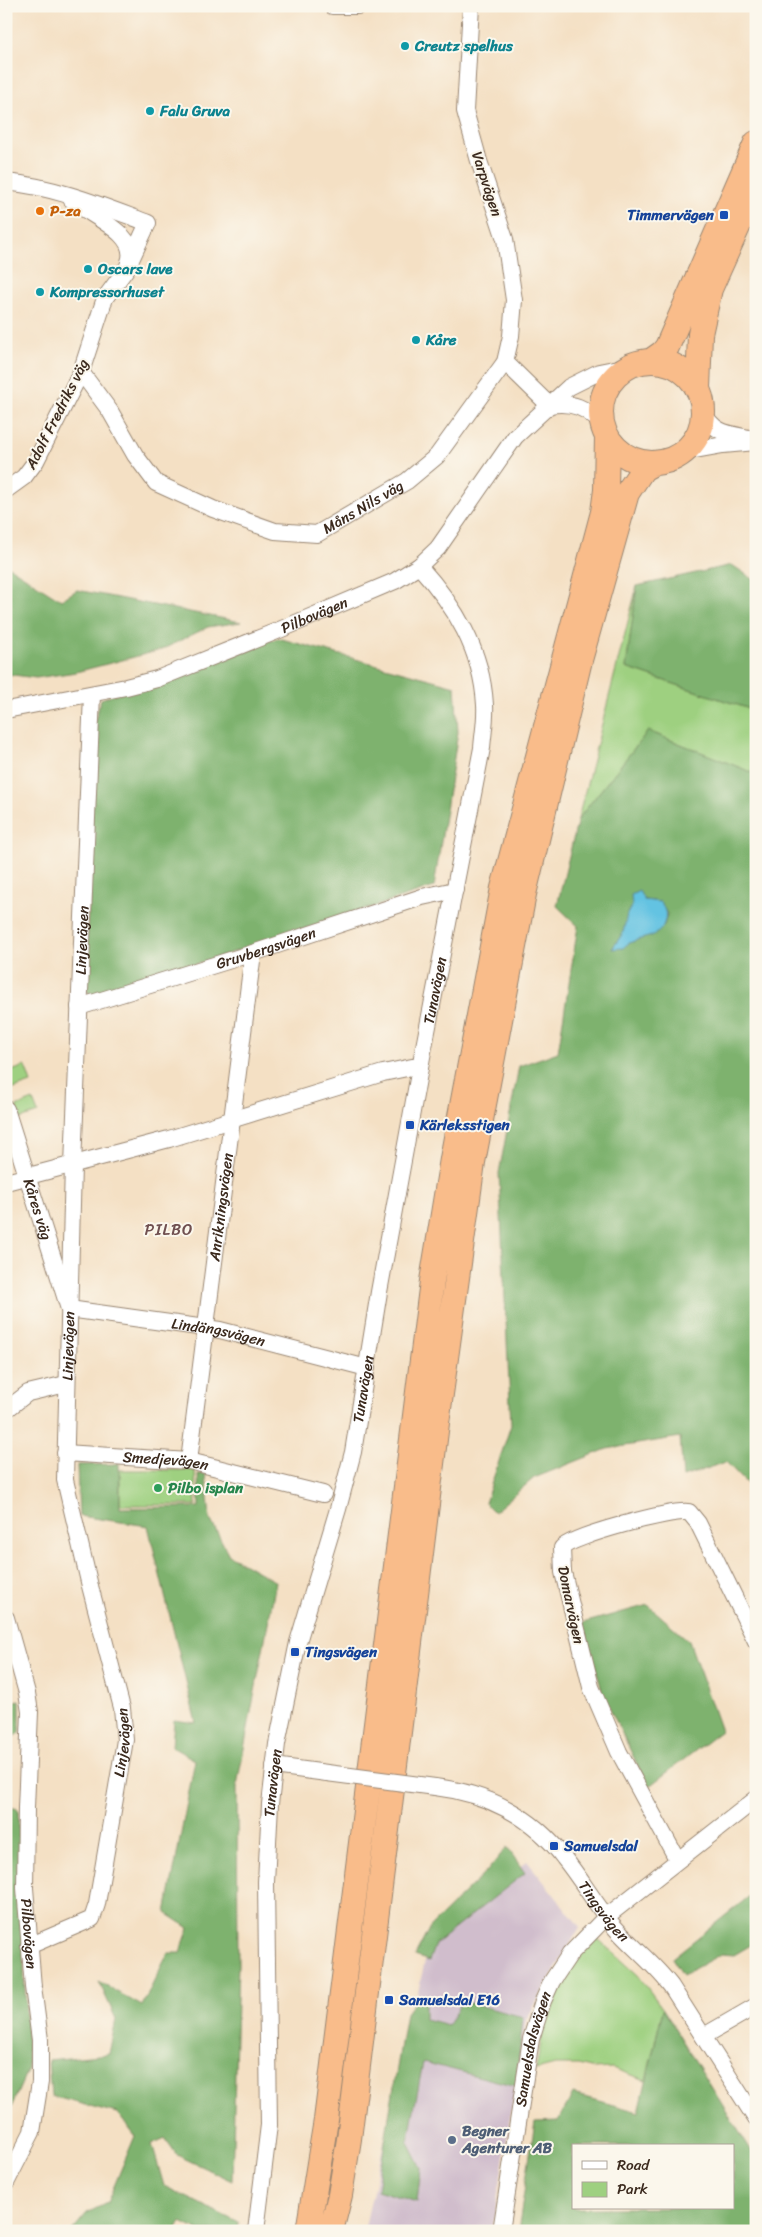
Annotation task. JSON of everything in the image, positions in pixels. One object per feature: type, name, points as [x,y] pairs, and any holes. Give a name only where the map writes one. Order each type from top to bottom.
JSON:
[{"type":"highway","points":[[308,2231],[326,2120],[432,1281],[452,1159],[503,888],[603,512],[606,490],[604,430],[601,413],[605,390],[615,376],[662,353],[667,347],[756,143]]},
{"type":"highway","points":[[331,2231],[340,2195],[348,2139],[437,1424],[475,1153],[524,894],[579,667],[627,493],[643,469],[684,452],[697,434],[700,400],[700,334],[710,288],[756,187]]},
{"type":"highway","points":[[640,363],[667,363],[681,370],[689,375],[700,400]]},
{"type":"highway","points":[[604,430],[624,455],[654,463]]},
{"type":"street","points":[[332,6],[358,6]]},
{"type":"street","name":"Varpvägen","points":[[471,6],[465,111],[479,162],[505,239],[514,300],[511,336],[506,362]]},
{"type":"street","points":[[6,182],[27,184],[65,193],[78,206],[122,234],[129,244],[131,257],[127,268]]},
{"type":"street","name":"Adolf Fredriks väg","points":[[6,490],[24,477],[36,461],[81,372],[106,298],[127,268],[148,223],[65,193]]},
{"type":"street","points":[[506,362],[549,405],[563,403],[576,405],[590,412],[604,430]]},
{"type":"street","name":"Måns Nils väg","points":[[81,372],[110,411],[135,455],[156,483],[213,510],[274,530],[317,534],[407,481],[437,456],[506,362]]},
{"type":"street","name":"Pilbovägen","points":[[6,710],[134,685],[178,671],[395,581],[419,566],[438,548],[515,437],[569,387],[600,372],[640,363]]},
{"type":"street","points":[[700,400],[710,424],[720,431],[756,440]]},
{"type":"street","points":[[684,452],[756,440]]},
{"type":"street","name":"Tunavägen","points":[[256,2231],[269,2125],[266,1882],[274,1766],[283,1710],[298,1642],[353,1452],[420,1068],[482,748],[485,706],[481,673],[471,640],[440,590],[419,566]]},
{"type":"street","name":"Linjevägen","points":[[29,1946],[86,1922],[93,1916],[125,1740],[122,1708],[67,1494],[65,1453],[78,1007],[92,694]]},
{"type":"street","name":"Gruvbergsvägen","points":[[78,1007],[422,898],[455,890]]},
{"type":"street","name":"Anrikningsvägen","points":[[189,1461],[253,953]]},
{"type":"street","points":[[6,1182],[73,1165],[233,1119],[383,1072],[412,1067],[420,1068]]},
{"type":"street","name":"Kåres väg","points":[[6,1109],[69,1308]]},
{"type":"street","name":"Lindängsvägen","points":[[69,1308],[206,1328],[367,1368]]},
{"type":"street","points":[[6,1410],[28,1394],[66,1384]]},
{"type":"street","name":"Smedjevägen","points":[[65,1453],[189,1461],[323,1494]]},
{"type":"street","name":"Domarvägen","points":[[677,1860],[619,1752],[591,1687],[563,1572],[562,1548],[577,1538],[670,1512],[689,1512],[698,1524],[756,1642]]},
{"type":"street","name":"Pilbovägen","points":[[6,1618],[27,1693],[30,1712],[25,1854],[29,1946],[40,2040],[40,2082],[32,2132],[6,2184]]},
{"type":"street","name":"Tingsvägen","points":[[274,1766],[435,1787],[480,1796],[512,1810],[540,1831],[563,1856],[606,1917],[658,1968],[704,2036],[756,2120]]},
{"type":"street","points":[[606,1917],[756,1799]]},
{"type":"street","name":"Samuelsdalsvägen","points":[[501,2231],[529,2048],[536,2021],[543,2001],[560,1967],[606,1917]]},
{"type":"street","points":[[704,2036],[756,2006]]},
{"type":"shaded area","points":[[527,1861],[580,1927],[526,2020],[492,2231],[364,2231],[429,1943]]},
{"type":"green space","points":[[6,565],[61,600],[77,590],[241,622],[208,627],[161,650],[76,672],[36,678],[6,674]]},
{"type":"green space","points":[[732,565],[756,581],[756,711],[626,668],[637,586]]},
{"type":"green space","points":[[637,586],[626,668],[756,711],[756,774],[648,731],[578,819]]},
{"type":"green space","points":[[278,638],[455,686],[458,732],[434,887],[92,998],[85,987],[95,720],[101,699]]},
{"type":"green space","points":[[648,731],[756,774],[756,1493],[726,1462],[683,1477],[680,1437],[607,1449],[534,1478],[494,1512],[485,1503],[511,1425],[499,1173],[519,1066],[558,1052],[578,926],[557,906],[578,819]],"holes":[[[644,900],[660,902],[667,914],[664,925],[637,940],[612,949],[624,932],[628,912],[632,906]]]},
{"type":"green space","points":[[25,1066],[31,1083],[8,1091],[6,1073]]},
{"type":"green space","points":[[33,1100],[38,1113],[20,1119],[16,1107]]},
{"type":"green space","points":[[119,1464],[120,1508],[199,1507],[198,1474],[206,1474],[210,1519],[229,1555],[276,1582],[237,1785],[238,1964],[232,2181],[177,2155],[165,2138],[152,2144],[164,2186],[239,2223],[238,2231],[199,2231],[181,2222],[176,2231],[72,2231],[87,2213],[107,2203],[135,2136],[117,2113],[51,2096],[48,2060],[109,2054],[116,2019],[99,1982],[142,2006],[168,1953],[180,1953],[189,1928],[166,1913],[195,1760],[172,1747],[174,1720],[196,1723],[148,1526],[79,1516],[77,1465]]},
{"type":"green space","name":"Pilbo isplan","points":[[120,1470],[195,1470],[196,1505],[120,1505]]},
{"type":"green space","points":[[648,1605],[689,1641],[721,1731],[648,1787],[603,1694],[583,1623]]},
{"type":"green space","points":[[20,1700],[20,1733],[6,1741],[6,1703]]},
{"type":"green space","points":[[6,1806],[18,1809],[28,2069],[6,2119]]},
{"type":"green space","points":[[507,1847],[525,1873],[435,1944],[429,1961],[415,1956],[430,1927],[488,1870]]},
{"type":"green space","points":[[756,1891],[756,1942],[734,1955],[721,1954],[683,1975],[672,1958]]},
{"type":"green space","points":[[597,1938],[638,1975],[663,2009],[646,2080],[612,2068],[595,2069],[578,2065],[555,2065],[536,2070],[547,2015],[556,1989],[573,1961]]},
{"type":"green space","points":[[419,1995],[425,1998],[425,2019],[448,2025],[462,2001],[523,2017],[516,2086],[423,2062],[408,2142],[421,2168],[417,2202],[377,2190],[406,2013]]},
{"type":"green space","points":[[663,2009],[756,2159],[756,2231],[518,2231],[535,2122],[558,2121],[573,2094],[639,2112]]},
{"type":"water","points":[[639,891],[644,900],[660,902],[666,915],[662,927],[653,935],[634,941],[623,948],[612,949],[623,933],[627,914],[632,905],[631,895]]},
{"type":"place","name":"Creutz spelhus","points":[[405,46]]},
{"type":"place","name":"Falu Gruva","points":[[150,111]]},
{"type":"place","name":"P-za","points":[[40,211]]},
{"type":"place","name":"Timmervägen","points":[[724,215]]},
{"type":"place","name":"Oscars lave","points":[[88,269]]},
{"type":"place","name":"Kompressorhuset","points":[[40,292]]},
{"type":"place","name":"Kåre","points":[[416,340]]},
{"type":"place","name":"Kärleksstigen","points":[[410,1125]]},
{"type":"place","name":"Pilbo isplan","points":[[158,1488]]},
{"type":"place","name":"Tingsvägen","points":[[295,1652]]},
{"type":"place","name":"Samuelsdal","points":[[554,1846]]},
{"type":"place","name":"Samuelsdal E16","points":[[389,2000]]},
{"type":"place","name":"Begner Agenturer AB","points":[[452,2140]]},
{"type":"district","name":"PILBO","points":[[169,1229]]}]
